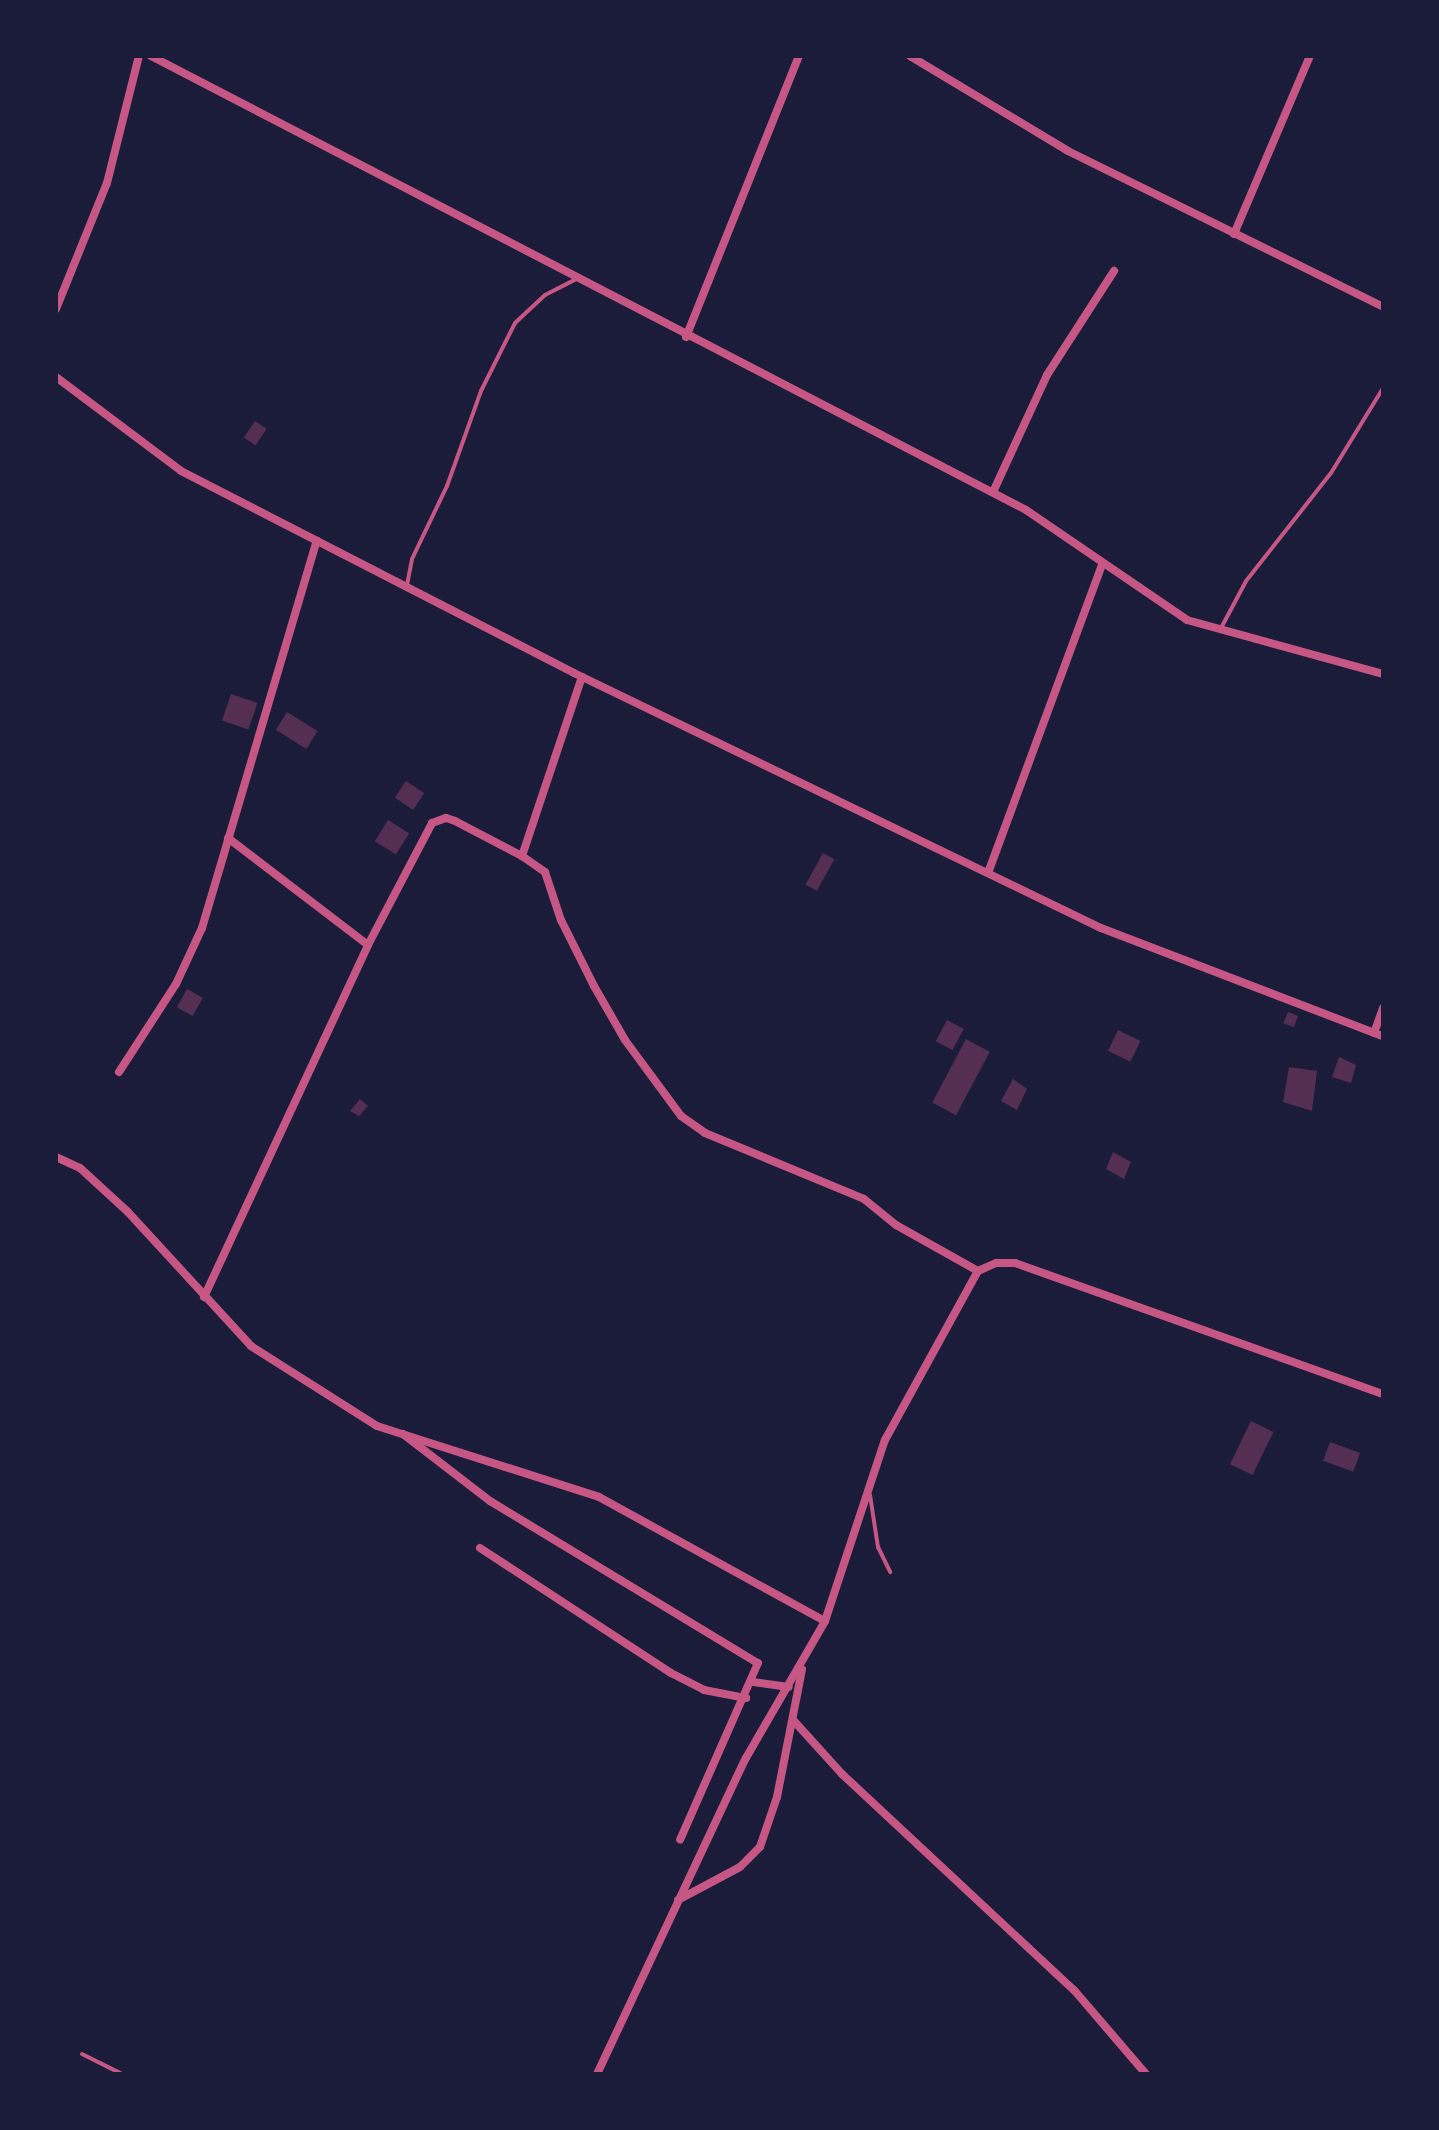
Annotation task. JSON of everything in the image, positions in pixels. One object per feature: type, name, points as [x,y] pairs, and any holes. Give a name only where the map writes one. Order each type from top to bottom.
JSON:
[{"type":"street","points":[[56,309],[107,183],[139,56]]},
{"type":"street","points":[[151,56],[686,337],[993,492],[1079,542],[1102,565],[1187,620],[1219,632],[1383,674]]},
{"type":"street","points":[[686,337],[799,56]]},
{"type":"street","points":[[910,56],[1068,151],[1383,307]]},
{"type":"street","points":[[1234,234],[1310,56]]},
{"type":"street","points":[[993,492],[1047,375],[1114,271]]},
{"type":"street","points":[[57,379],[181,471],[582,677],[1101,928],[1378,1035],[1383,1008]]},
{"type":"street","points":[[119,1072],[190,954],[317,541]]},
{"type":"street","points":[[988,873],[1102,565]]},
{"type":"street","points":[[522,856],[582,677]]},
{"type":"street","points":[[204,1297],[368,945],[439,818],[455,821],[522,856],[545,872],[561,920],[594,986],[625,1040],[681,1116],[705,1133],[864,1199],[896,1225],[978,1271]]},
{"type":"street","points":[[228,838],[368,945]]},
{"type":"street","points":[[56,1157],[80,1168],[127,1211],[251,1346],[377,1426],[599,1497],[825,1621]]},
{"type":"street","points":[[597,2074],[746,1758],[803,1664],[825,1621],[885,1440],[978,1271],[996,1263],[1015,1263],[1383,1394]]},
{"type":"street","points":[[402,1434],[490,1501],[748,1654],[758,1663],[746,1698],[680,1840]]},
{"type":"street","points":[[480,1548],[671,1673],[704,1690],[746,1698]]},
{"type":"street","points":[[676,1901],[740,1867],[760,1847],[794,1721],[803,1664]]},
{"type":"street","points":[[753,1682],[789,1687]]},
{"type":"street","points":[[794,1721],[842,1774],[1074,1990],[1146,2074]]},
{"type":"lane","points":[[406,587],[412,559],[447,486],[481,391],[515,323],[545,295],[577,279]]},
{"type":"lane","points":[[1219,632],[1246,581],[1331,473],[1370,418],[1383,388]]},
{"type":"lane","points":[[869,1492],[878,1547],[890,1572]]},
{"type":"lane","points":[[82,2054],[122,2074]]},
{"type":"building","points":[[255,421],[267,429],[255,445],[244,438]]},
{"type":"building","points":[[231,694],[257,703],[248,730],[222,720]]},
{"type":"building","points":[[287,712],[318,731],[306,749],[276,730]]},
{"type":"building","points":[[406,781],[424,793],[413,810],[395,798]]},
{"type":"building","points":[[388,820],[409,833],[396,854],[375,841]]},
{"type":"building","points":[[823,853],[834,859],[817,891],[806,884]]},
{"type":"building","points":[[187,989],[203,998],[193,1016],[177,1007]]},
{"type":"building","points":[[1288,1012],[1298,1016],[1294,1027],[1284,1023]]},
{"type":"building","points":[[947,1020],[964,1029],[953,1050],[936,1041]]},
{"type":"building","points":[[1118,1030],[1140,1041],[1130,1062],[1108,1051]]},
{"type":"building","points":[[966,1039],[990,1052],[956,1115],[932,1103]]},
{"type":"building","points":[[1339,1057],[1356,1065],[1351,1083],[1332,1077]]},
{"type":"building","points":[[1289,1067],[1317,1071],[1312,1111],[1283,1102]]},
{"type":"building","points":[[1013,1079],[1027,1089],[1017,1110],[1001,1101]]},
{"type":"building","points":[[360,1099],[368,1106],[359,1116],[350,1111]]},
{"type":"building","points":[[1113,1152],[1131,1162],[1124,1179],[1106,1169]]},
{"type":"building","points":[[1251,1421],[1273,1432],[1252,1475],[1230,1464]]},
{"type":"building","points":[[1330,1442],[1360,1453],[1353,1472],[1323,1461]]}]
